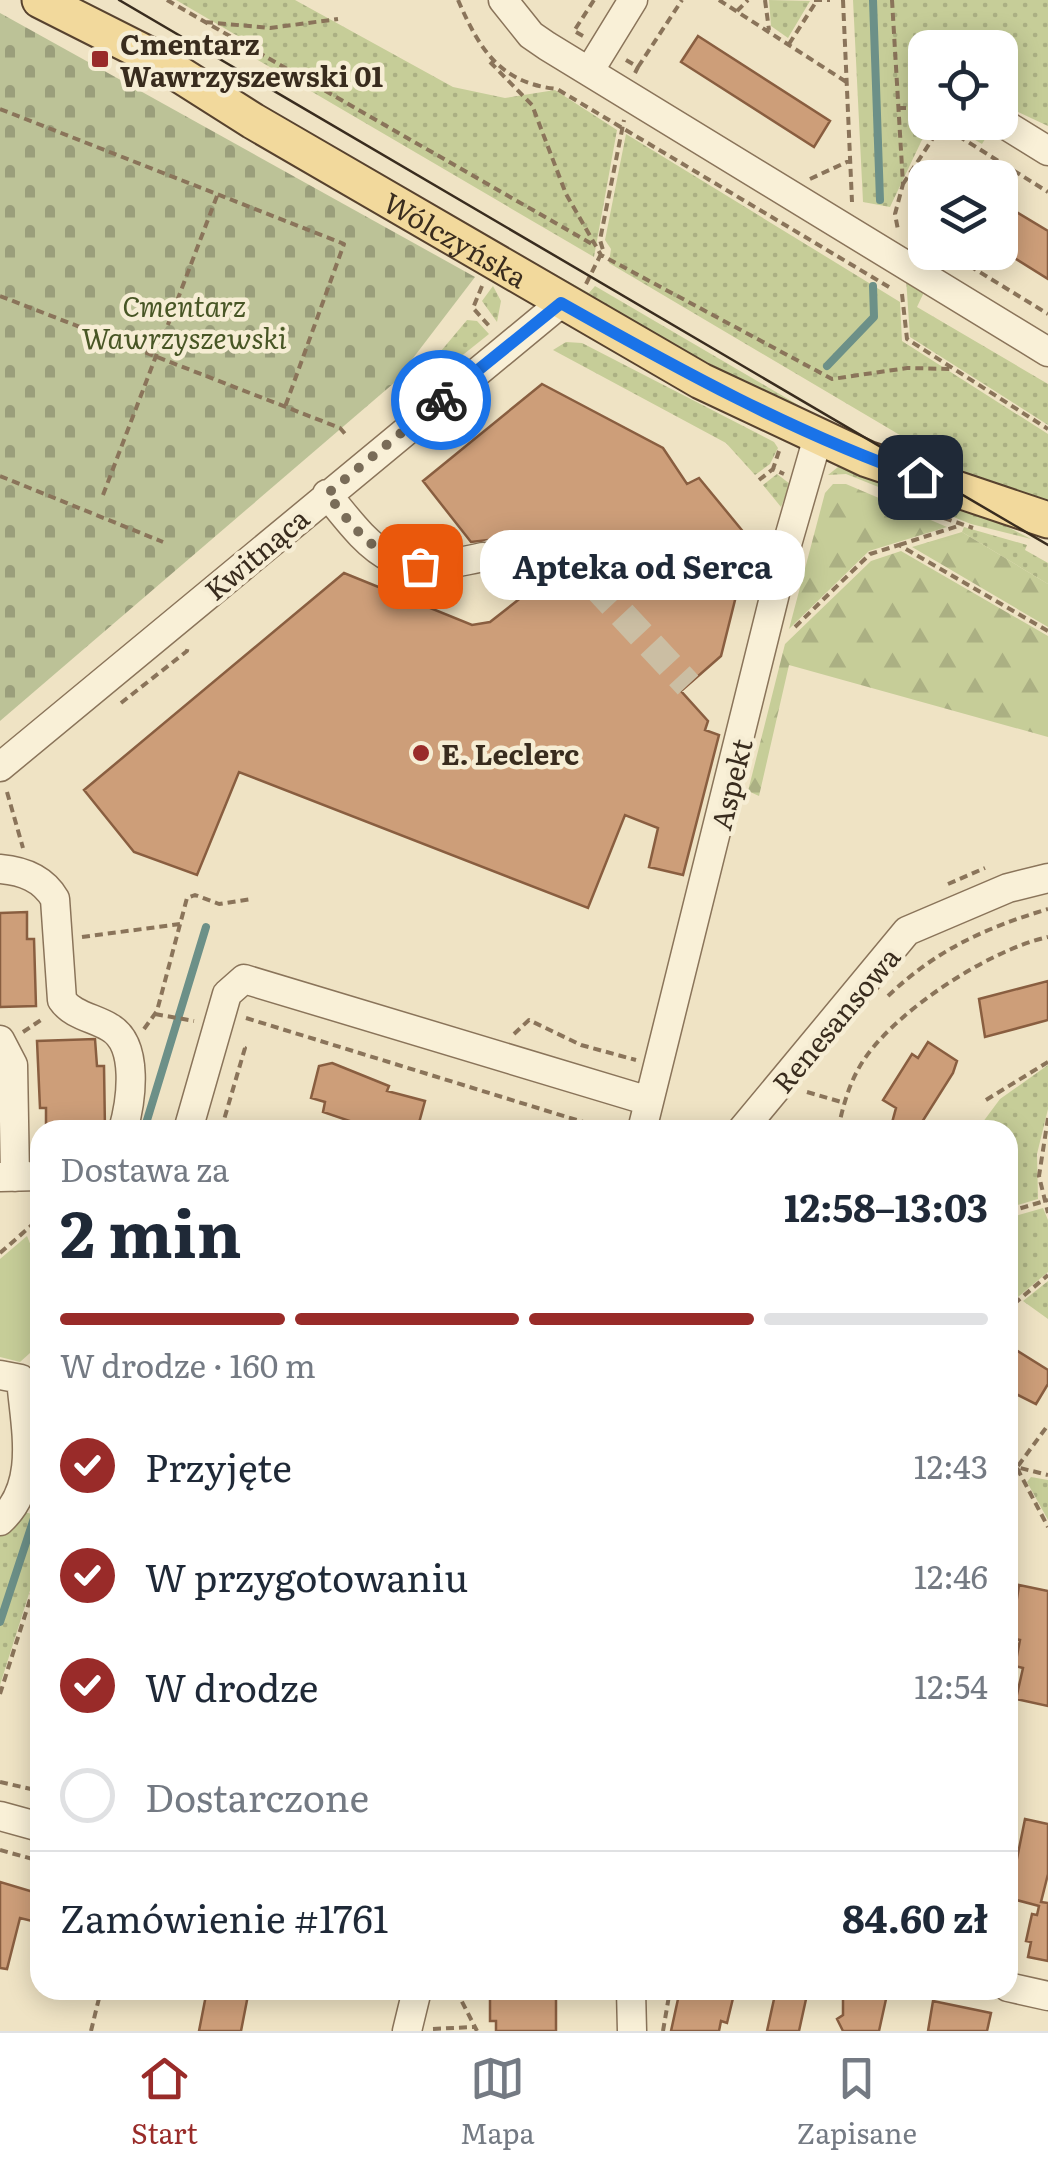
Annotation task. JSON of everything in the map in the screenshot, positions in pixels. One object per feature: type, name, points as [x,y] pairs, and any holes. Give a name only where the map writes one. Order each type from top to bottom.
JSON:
[{"type":"main road","name":"Wólczyńska","points":[[40,0],[148,55],[572,296],[700,381],[867,459],[1048,520]]},
{"type":"street","points":[[503,0],[531,35],[597,59],[633,80],[901,262],[1048,352]]},
{"type":"street","points":[[597,59],[633,0]]},
{"type":"street","points":[[1018,133],[1048,152]]},
{"type":"street","name":"Kwitnąca","points":[[3,779],[327,494],[572,296]]},
{"type":"street","name":"Aspekt","points":[[644,1120],[788,541],[818,437]]},
{"type":"street","points":[[327,494],[372,548],[395,561],[446,566],[483,556]]},
{"type":"street","points":[[0,869],[31,876],[49,888],[55,899],[65,1004],[116,1031],[124,1044],[131,1086],[125,1120]]},
{"type":"street","name":"Renesansowa","points":[[750,1120],[908,931],[1008,888],[1048,878]]},
{"type":"street","points":[[191,1120],[227,994],[244,979],[648,1101]]},
{"type":"street","points":[[2,1042],[13,1065],[18,1177]]},
{"type":"street","points":[[0,1374],[22,1379],[28,1471],[16,1504],[0,1521]]},
{"type":"street","points":[[0,1816],[30,1824]]},
{"type":"street","points":[[1018,1990],[1048,1996]]},
{"type":"street","points":[[415,2030],[416,2000]]},
{"type":"street","points":[[630,2000],[632,2031]]},
{"type":"path","points":[[166,0],[595,245]]},
{"type":"path","points":[[458,0],[486,58],[532,104],[566,194],[601,256],[832,379],[907,368],[954,369]]},
{"type":"path","points":[[594,0],[574,30],[597,59],[633,80]]},
{"type":"path","points":[[572,296],[601,256],[600,240],[633,80],[682,0]]},
{"type":"path","points":[[719,0],[848,83]]},
{"type":"path","points":[[737,11],[748,0]]},
{"type":"path","points":[[765,0],[769,32]]},
{"type":"path","points":[[789,44],[815,1],[830,0]]},
{"type":"path","points":[[844,0],[852,212]]},
{"type":"path","points":[[892,0],[903,184],[896,214],[907,340],[1048,430]]},
{"type":"path","points":[[206,22],[270,28],[338,20]]},
{"type":"path","points":[[486,58],[532,82],[557,89],[845,264],[903,294]]},
{"type":"path","points":[[898,108],[908,108]]},
{"type":"path","points":[[0,109],[344,244],[285,406]]},
{"type":"path","points":[[903,184],[929,140]]},
{"type":"path","points":[[964,140],[1048,192]]},
{"type":"path","points":[[103,495],[217,196]]},
{"type":"path","points":[[976,270],[1048,314]]},
{"type":"path","points":[[0,296],[340,428],[347,436]]},
{"type":"path","points":[[759,480],[773,469]]},
{"type":"path","points":[[0,476],[163,542]]},
{"type":"path","points":[[794,628],[870,554],[961,524]]},
{"type":"path","points":[[899,546],[1048,631]]},
{"type":"path","points":[[3,779],[31,876]]},
{"type":"path","points":[[124,1044],[141,1034],[154,1014],[187,898],[195,895],[219,904],[251,899]]},
{"type":"path","points":[[878,1006],[941,950],[988,927],[1048,909]]},
{"type":"path","points":[[58,940],[180,924]]},
{"type":"path","points":[[840,1120],[866,1056],[931,995],[995,958],[1048,937]]},
{"type":"path","points":[[2,1042],[65,1004]]},
{"type":"path","points":[[154,1014],[189,1020]]},
{"type":"path","points":[[233,1014],[578,1120]]},
{"type":"path","points":[[223,1120],[246,1048],[236,1044]]},
{"type":"path","points":[[986,1100],[1048,1062]]},
{"type":"path","points":[[796,1104],[818,1077]]},
{"type":"path","points":[[806,1092],[844,1103]]},
{"type":"path","points":[[1048,1118],[1040,1162],[1048,1213]]},
{"type":"path","points":[[1018,1209],[1046,1200]]},
{"type":"path","points":[[0,1253],[30,1227]]},
{"type":"path","points":[[1018,1301],[1048,1276]]},
{"type":"path","points":[[1018,1467],[1048,1425]]},
{"type":"path","points":[[1018,1468],[1048,1474]]},
{"type":"path","points":[[1018,1470],[1048,1526]]},
{"type":"path","points":[[0,1694],[30,1600]]},
{"type":"path","points":[[0,1782],[30,1790]]},
{"type":"path","points":[[0,1850],[30,1858]]},
{"type":"path","points":[[91,2031],[99,2000]]},
{"type":"path","points":[[415,2030],[476,2029],[461,2000]]},
{"type":"path","points":[[663,2031],[668,2000]]},
{"type":"green space","points":[[176,0],[295,0],[453,87],[505,98],[555,90],[617,130],[594,257],[244,52],[248,42]]},
{"type":"green space","points":[[769,0],[810,1],[788,38],[771,26]]},
{"type":"green space","points":[[853,0],[1048,0],[1048,126],[1018,112],[1018,30],[908,30],[908,140],[922,140],[912,160],[908,160],[908,169],[890,207],[863,202]]},
{"type":"green space","name":"Cmentarz Wawrzyszewski","points":[[0,13],[475,277],[394,383],[0,721]]},
{"type":"green space","points":[[626,134],[900,302],[902,341],[1048,434],[1048,507],[998,493],[609,263],[611,249],[605,240]]},
{"type":"green space","points":[[492,239],[589,293],[595,286],[846,433],[585,300],[489,244]]},
{"type":"green space","points":[[906,278],[925,290],[917,307],[1048,384],[1048,425],[910,337]]},
{"type":"green space","points":[[493,286],[501,301],[497,322],[482,301]]},
{"type":"green space","points":[[467,320],[477,321],[489,334],[454,362],[441,351]]},
{"type":"green space","points":[[566,342],[582,343],[774,442],[778,448],[770,464],[755,475],[726,443],[553,350]]},
{"type":"green space","points":[[415,377],[428,387],[407,407],[400,392]]},
{"type":"green space","points":[[838,467],[857,469],[1002,524],[1031,539],[971,524],[846,474],[828,475]]},
{"type":"green space","points":[[777,474],[790,484],[781,507],[763,485]]},
{"type":"green space","points":[[833,484],[846,484],[947,527],[869,551],[789,629],[825,493]]},
{"type":"green space","points":[[964,527],[1027,545],[1025,550],[1048,563],[1048,584],[962,532]]},
{"type":"green space","points":[[962,532],[1048,584],[1048,627],[912,547]]},
{"type":"green space","points":[[901,551],[1048,636],[1048,737],[789,665],[759,796],[748,791],[785,644],[871,561]]},
{"type":"green space","points":[[1048,1065],[1048,1109],[1037,1154],[1038,1199],[1018,1205],[1018,1120],[984,1120],[1000,1099]]},
{"type":"green space","points":[[1043,1208],[1048,1220],[1048,1272],[1018,1297],[1018,1215]]},
{"type":"green space","points":[[27,1236],[30,1353],[20,1362],[0,1357],[0,1259]]},
{"type":"green space","points":[[1048,1281],[1048,1319],[1023,1301]]},
{"type":"green space","points":[[1031,1477],[1048,1480],[1048,1520],[1027,1482]]},
{"type":"green space","points":[[20,1511],[30,1514],[30,1590],[0,1685],[0,1529]]},
{"type":"building","points":[[698,36],[830,121],[814,147],[681,62]]},
{"type":"building","points":[[1018,213],[1048,231],[1048,279],[1018,260]]},
{"type":"building","name":"E. Leclerc","points":[[542,384],[663,448],[687,484],[699,478],[750,540],[721,656],[681,691],[708,721],[705,730],[719,735],[683,875],[649,867],[658,828],[625,815],[588,908],[239,772],[197,875],[134,852],[84,790],[344,573],[472,625],[490,622],[518,600],[494,570],[500,562],[497,546],[488,540],[471,542],[423,481]]},
{"type":"building","points":[[27,912],[27,939],[34,939],[36,1006],[0,1007],[0,913]]},
{"type":"building","points":[[1048,981],[1048,1020],[985,1037],[979,999]]},
{"type":"building","points":[[95,1039],[97,1066],[104,1066],[105,1120],[46,1120],[46,1108],[40,1108],[37,1041]]},
{"type":"building","points":[[928,1042],[957,1061],[923,1120],[893,1120],[896,1108],[883,1100],[912,1054],[918,1058]]},
{"type":"building","points":[[332,1063],[389,1086],[387,1091],[425,1101],[420,1120],[347,1120],[323,1112],[325,1102],[311,1098],[319,1066]]},
{"type":"building","points":[[1018,1351],[1048,1370],[1048,1384],[1036,1404],[1018,1395]]},
{"type":"building","points":[[1019,1585],[1048,1591],[1048,1706],[1018,1699],[1023,1668],[1018,1667]]},
{"type":"building","points":[[1025,1819],[1048,1824],[1048,1874],[1041,1902],[1048,1903],[1048,1961],[1028,1957],[1031,1942],[1026,1941],[1032,1914],[1037,1915],[1039,1906],[1018,1900],[1018,1854]]},
{"type":"building","points":[[0,1882],[30,1891],[30,1920],[20,1918],[7,1969],[0,1968]]},
{"type":"building","points":[[205,2000],[247,2000],[241,2031],[199,2031]]},
{"type":"building","points":[[490,2000],[556,2000],[556,2031],[496,2031],[496,2021],[490,2021]]},
{"type":"building","points":[[678,2000],[733,2000],[727,2023],[721,2021],[719,2031],[671,2031]]},
{"type":"building","points":[[774,2000],[806,2000],[799,2031],[767,2031]]},
{"type":"building","points":[[843,2000],[886,2000],[879,2031],[843,2031],[837,2019],[843,2015]]},
{"type":"building","points":[[933,2001],[991,2013],[987,2031],[928,2031]]},
{"type":"waterway","points":[[873,0],[880,200]]},
{"type":"waterway","points":[[827,366],[874,317],[873,286]]},
{"type":"waterway","points":[[147,1120],[206,927]]},
{"type":"waterway","points":[[0,1622],[30,1530]]},
{"type":"tunnel","points":[[483,557],[503,548],[565,553],[688,685]]},
{"type":"tram line","points":[[119,0],[1048,545]]},
{"type":"way so far","points":[[420,566],[395,561],[372,548],[327,494],[441,400]]},
{"type":"place","name":"Cmentarz Wawrzyszewski 01","points":[[100,59]]},
{"type":"place","name":"Apteka od Serca","points":[[420,566]]},
{"type":"place","name":"E. Leclerc","points":[[421,753]]},
{"type":"route","points":[[441,400],[561,303],[762,412],[867,459],[920,477]]}]
